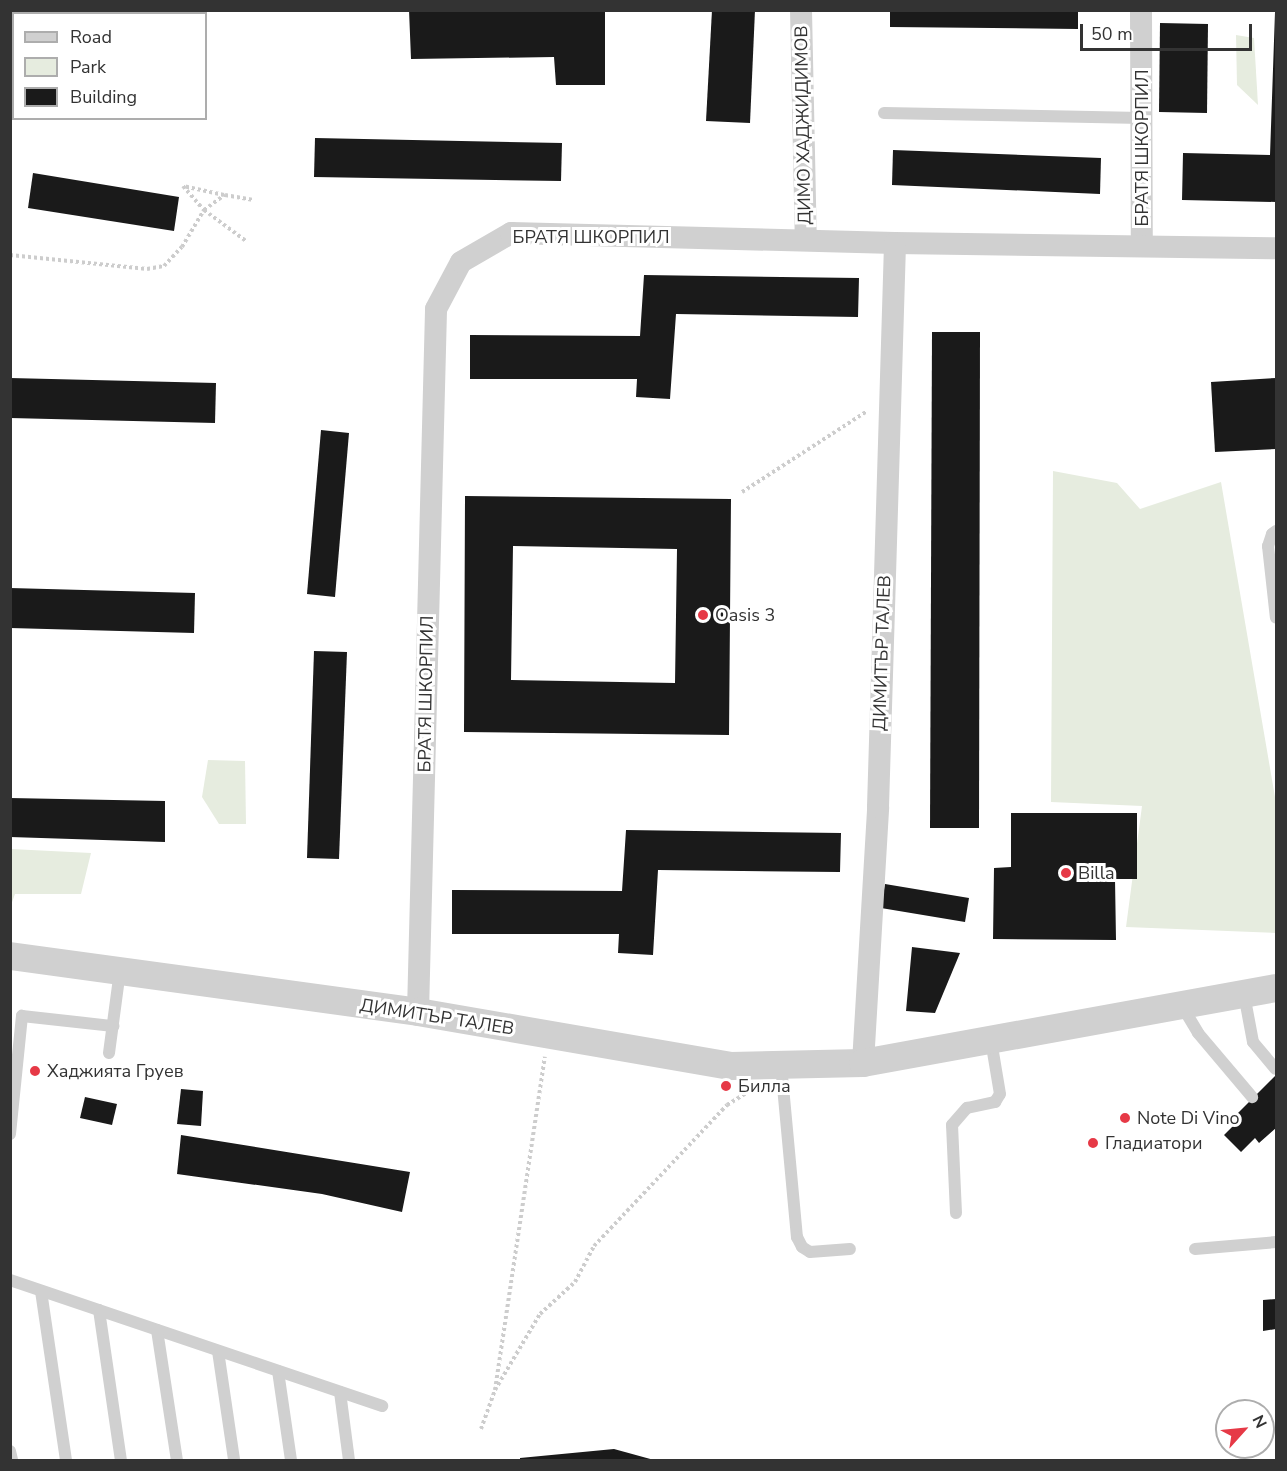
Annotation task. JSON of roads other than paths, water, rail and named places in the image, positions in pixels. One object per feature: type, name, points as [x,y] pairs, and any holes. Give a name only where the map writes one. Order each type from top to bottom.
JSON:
[{"type":"street","name":"ДИМО ХАДЖИДИМОВ","points":[[801,10],[806,240]]},
{"type":"street","name":"БРАТЯ ШКОРПИЛ","points":[[418,1012],[436,309],[460,262],[511,233],[895,243],[1142,245],[1141,10]]},
{"type":"street","name":"ДИМИТЪР ТАЛЕВ","points":[[863,1063],[878,807],[895,243]]},
{"type":"street","points":[[1142,245],[1276,248]]},
{"type":"street","name":"ДИМИТЪР ТАЛЕВ","points":[[10,956],[418,1012],[731,1066],[863,1063],[1276,988]]},
{"type":"lane","points":[[884,113],[1142,118]]},
{"type":"lane","points":[[1276,531],[1272,534],[1268,546],[1276,618]]},
{"type":"lane","points":[[109,1053],[120,971]]},
{"type":"lane","points":[[1244,994],[1253,1042],[1276,1070]]},
{"type":"lane","points":[[1181,1005],[1198,1033],[1252,1097]]},
{"type":"lane","points":[[10,1134],[22,1016],[113,1026]]},
{"type":"lane","points":[[956,1213],[952,1125],[967,1108],[995,1102],[1000,1094],[991,1040]]},
{"type":"lane","points":[[781,1065],[797,1237],[802,1247],[810,1252],[850,1249]]},
{"type":"lane","points":[[1195,1249],[1276,1242]]},
{"type":"lane","points":[[10,1280],[382,1406]]},
{"type":"lane","points":[[40,1291],[66,1461]]},
{"type":"lane","points":[[99,1310],[121,1461]]},
{"type":"lane","points":[[158,1330],[177,1461]]},
{"type":"lane","points":[[218,1351],[234,1461]]},
{"type":"lane","points":[[278,1371],[291,1461]]},
{"type":"lane","points":[[340,1392],[349,1461]]},
{"type":"lane","points":[[10,1451],[12,1461]]},
{"type":"place","name":"Oasis 3","points":[[703,615]]},
{"type":"place","name":"Billa","points":[[1066,873]]},
{"type":"place","name":"Хаджията Груев","points":[[35,1071]]},
{"type":"place","name":"Билла","points":[[726,1086]]},
{"type":"place","name":"Note Di Vino","points":[[1125,1118]]},
{"type":"place","name":"Гладиатори","points":[[1093,1143]]}]
